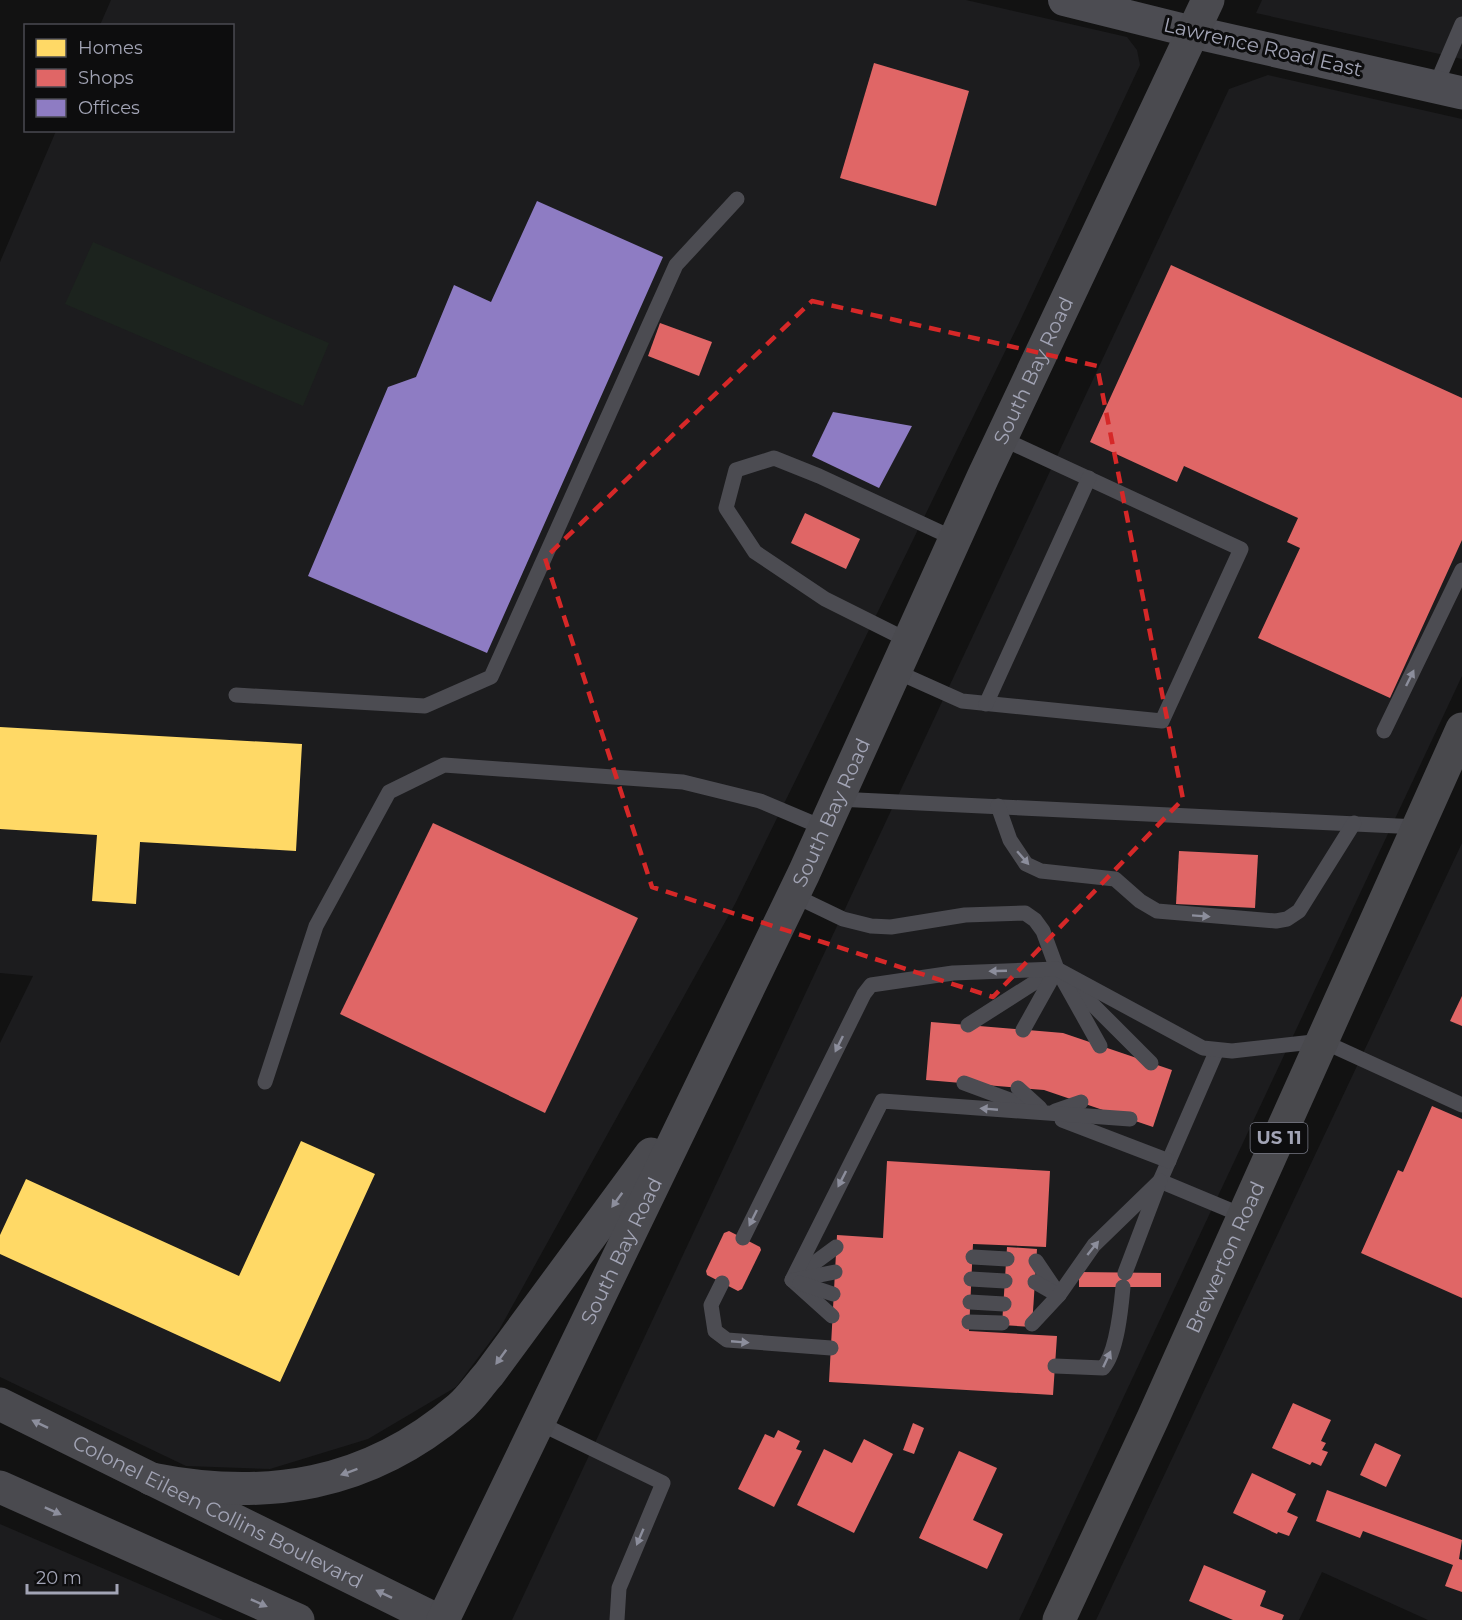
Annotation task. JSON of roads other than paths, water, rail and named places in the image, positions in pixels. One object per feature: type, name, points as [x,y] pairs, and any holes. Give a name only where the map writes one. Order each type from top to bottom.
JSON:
[{"type":"main road","name":"South Bay Road","points":[[443,1620],[793,895],[1001,438],[1208,0]]},
{"type":"main road","name":"Brewerton Road","points":[[1059,1620],[1461,734]]},
{"type":"main road","points":[[151,1479],[198,1488],[277,1488],[346,1475],[409,1446],[461,1407],[489,1374],[702,1085]]},
{"type":"main road","name":"Colonel Eileen Collins Boulevard","points":[[0,1404],[436,1620]]},
{"type":"main road","points":[[0,1487],[298,1620]]},
{"type":"street","name":"Lawrence Road East","points":[[1069,1],[1193,32],[1449,90]]},
{"type":"lane","points":[[1449,90],[1462,24]]},
{"type":"lane","points":[[236,695],[425,706],[491,677],[676,265],[737,199]]},
{"type":"lane","points":[[895,670],[962,701],[1162,722],[1241,549],[1001,438]]},
{"type":"lane","points":[[909,641],[825,599],[755,552],[726,508],[736,470],[774,458],[819,476],[955,539]]},
{"type":"lane","points":[[987,704],[1089,478]]},
{"type":"lane","points":[[1384,730],[1462,570]]},
{"type":"lane","points":[[265,1082],[316,926],[389,792],[444,765],[683,782],[759,801],[824,828]]},
{"type":"lane","points":[[837,799],[1418,827]]},
{"type":"lane","points":[[998,806],[1010,840],[1026,864],[1041,871],[1115,879],[1140,901],[1157,912],[1276,921],[1287,919],[1299,911],[1354,823]]},
{"type":"lane","points":[[793,895],[843,919],[871,926],[891,927],[965,915],[1025,913],[1035,920],[1043,931],[1057,969],[1100,1046]]},
{"type":"lane","points":[[743,1238],[860,1002],[872,985],[953,973],[1057,969],[1203,1048],[1232,1051],[1322,1041],[1462,1105]]},
{"type":"lane","points":[[969,1025],[1057,969]]},
{"type":"lane","points":[[1023,1030],[1057,969]]},
{"type":"lane","points":[[1057,969],[1151,1063]]},
{"type":"lane","points":[[1055,1366],[1103,1368],[1109,1362],[1121,1312],[1124,1280],[1160,1181],[1218,1050]]},
{"type":"lane","points":[[964,1083],[1169,1161]]},
{"type":"lane","points":[[1018,1088],[1047,1114]]},
{"type":"lane","points":[[792,1280],[882,1101],[1130,1119]]},
{"type":"lane","points":[[1047,1114],[1081,1102]]},
{"type":"lane","points":[[1160,1181],[1244,1216]]},
{"type":"lane","points":[[1032,1324],[1059,1295],[1094,1245],[1160,1181]]},
{"type":"lane","points":[[792,1280],[836,1247]]},
{"type":"lane","points":[[973,1257],[1007,1259]]},
{"type":"lane","points":[[1036,1261],[1059,1295]]},
{"type":"lane","points":[[792,1280],[835,1272]]},
{"type":"lane","points":[[971,1279],[1005,1281]]},
{"type":"lane","points":[[792,1280],[833,1294]]},
{"type":"lane","points":[[792,1280],[832,1316]]},
{"type":"lane","points":[[1035,1282],[1059,1295]]},
{"type":"lane","points":[[722,1283],[711,1305],[715,1331],[727,1340],[831,1347]]},
{"type":"lane","points":[[1034,1305],[1059,1295]]},
{"type":"lane","points":[[970,1302],[1004,1304]]},
{"type":"lane","points":[[969,1322],[1002,1323]]},
{"type":"lane","points":[[537,1422],[663,1483],[619,1588],[617,1620]]}]
